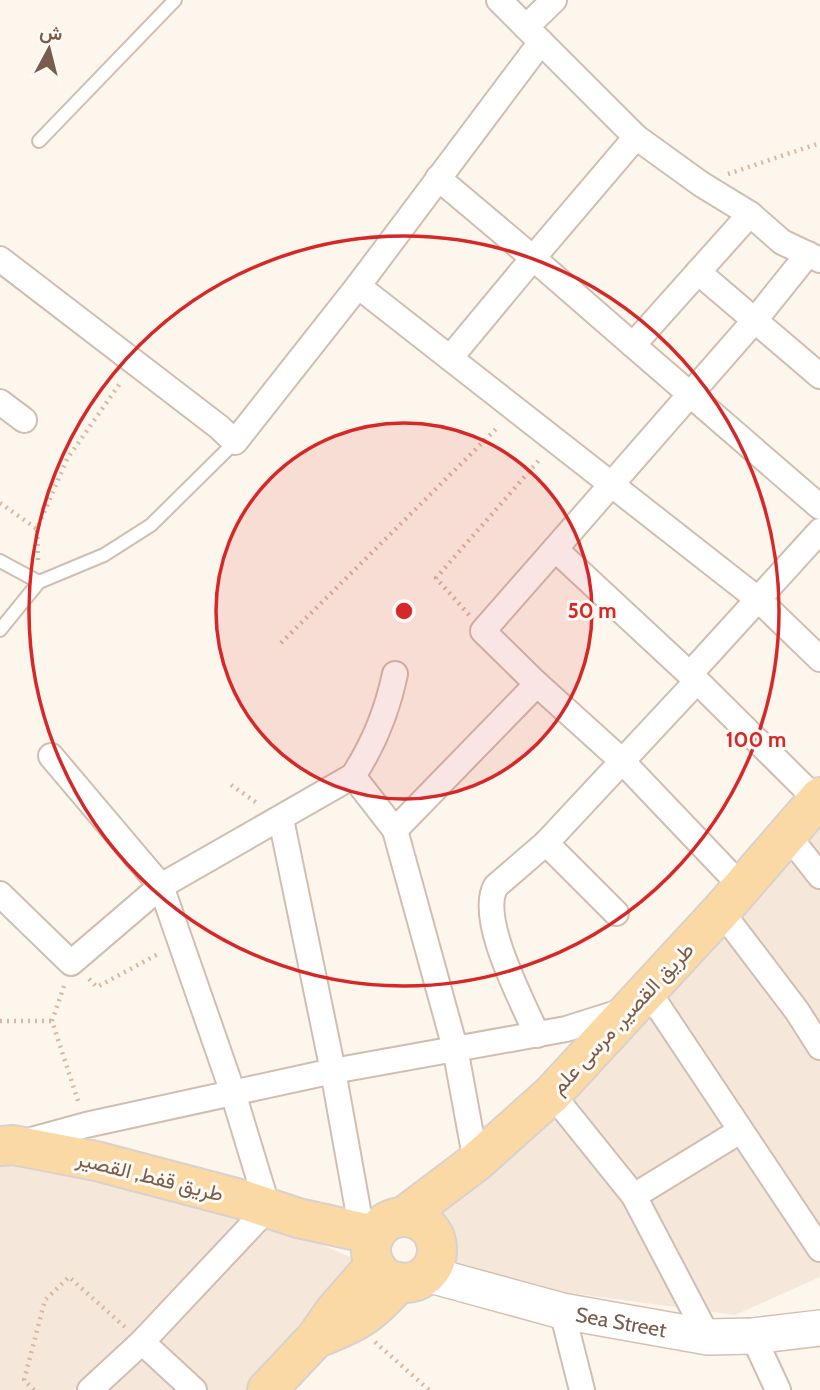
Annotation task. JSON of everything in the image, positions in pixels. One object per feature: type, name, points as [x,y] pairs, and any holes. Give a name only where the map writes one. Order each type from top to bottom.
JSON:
[{"type":"main road","name":"طريق القصير, مرسى علم","points":[[388,1252],[475,1162],[552,1094],[819,799]]},
{"type":"main road","name":"طريق قفط, القصير","points":[[6,1146],[96,1161],[283,1213],[388,1252]]},
{"type":"main road","points":[[316,1338],[353,1323],[378,1306],[388,1252]]},
{"type":"main road","points":[[267,1390],[316,1338],[334,1312],[388,1252]]},
{"type":"street","points":[[499,0],[636,137],[701,184],[750,214],[782,242],[814,257],[755,320],[483,631],[621,760],[731,898],[820,1047]]},
{"type":"street","points":[[0,259],[235,442],[358,286],[438,178],[554,0]]},
{"type":"street","points":[[450,358],[636,137]]},
{"type":"street","points":[[438,178],[820,506]]},
{"type":"street","points":[[633,345],[750,214]]},
{"type":"street","points":[[698,272],[820,376]]},
{"type":"street","points":[[358,286],[759,600],[820,659]]},
{"type":"street","points":[[0,402],[24,420]]},
{"type":"street","points":[[537,1035],[497,941],[490,904],[491,894],[496,886],[546,843],[820,531]]},
{"type":"street","points":[[555,549],[819,799]]},
{"type":"street","points":[[0,894],[72,963],[161,886],[353,776],[378,732],[395,674]]},
{"type":"street","points":[[395,830],[537,684]]},
{"type":"street","points":[[51,756],[161,886],[233,1093],[283,1213],[90,1390]]},
{"type":"street","points":[[353,776],[395,830],[455,1048],[475,1162]]},
{"type":"street","points":[[281,819],[333,1070],[388,1252]]},
{"type":"street","points":[[787,834],[820,876]]},
{"type":"street","points":[[546,843],[616,914]]},
{"type":"street","points":[[6,1146],[86,1125],[333,1070],[566,1029],[639,1000],[740,1131],[820,1249]]},
{"type":"street","points":[[552,1094],[634,1196],[708,1337]]},
{"type":"street","points":[[634,1196],[740,1131]]},
{"type":"street","name":"Sea Street","points":[[388,1252],[562,1311],[708,1337],[753,1336],[820,1328]]},
{"type":"street","points":[[562,1311],[582,1390]]},
{"type":"street","points":[[753,1336],[778,1390]]},
{"type":"street","points":[[142,1342],[194,1390]]},
{"type":"lane","points":[[39,141],[175,0]]},
{"type":"lane","points":[[0,630],[39,582],[104,555],[151,525],[235,442]]},
{"type":"lane","points":[[0,561],[39,582]]},
{"type":"path","points":[[701,184],[820,143]]},
{"type":"path","points":[[39,582],[37,529],[67,459],[135,362]]},
{"type":"path","points":[[281,643],[516,409]]},
{"type":"path","points":[[483,631],[436,578],[556,440]]},
{"type":"path","points":[[0,503],[37,529]]},
{"type":"path","points":[[86,1125],[52,1021],[72,963],[97,987],[179,943]]},
{"type":"path","points":[[0,1021],[52,1021]]},
{"type":"path","points":[[34,1390],[24,1380],[45,1300],[69,1277],[142,1342]]},
{"type":"path","points":[[353,1323],[429,1390]]},
{"type":"shaded area","points":[[820,805],[820,1277],[735,1315],[427,1274],[435,1263],[438,1248],[434,1234],[425,1223]]},
{"type":"shaded area","points":[[0,1147],[313,1241],[371,1266],[270,1390],[0,1390]]}]
